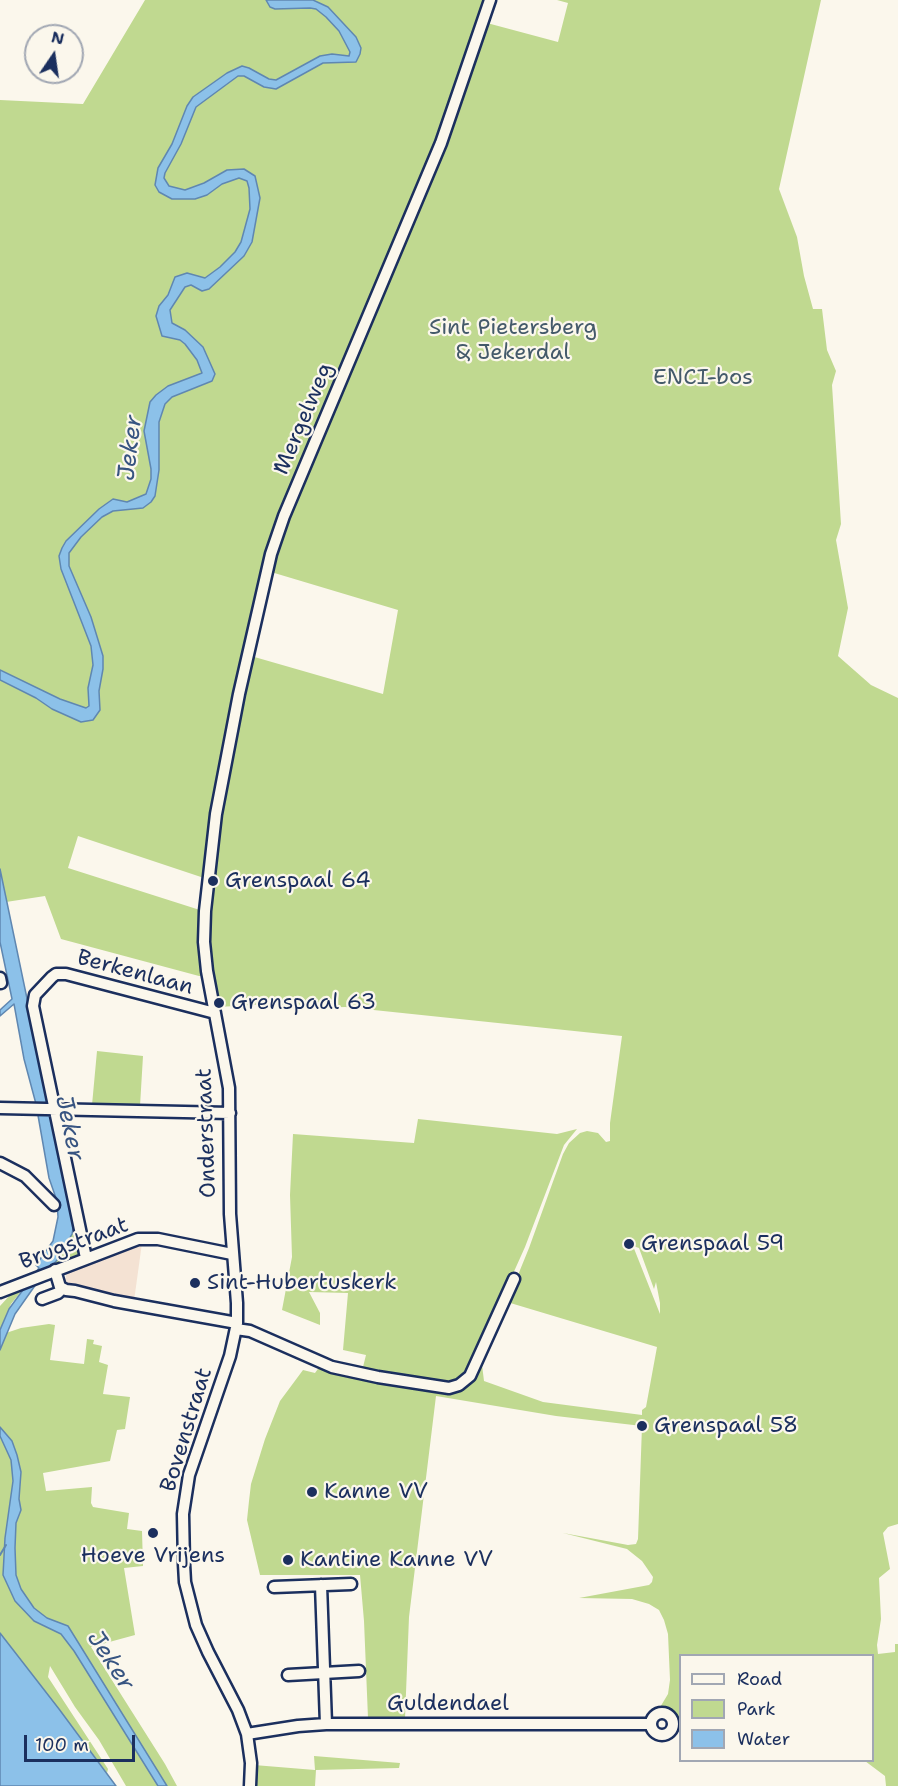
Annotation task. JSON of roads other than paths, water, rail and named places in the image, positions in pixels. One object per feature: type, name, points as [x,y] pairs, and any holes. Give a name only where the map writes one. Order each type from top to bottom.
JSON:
[{"type":"street","name":"Mergelweg","points":[[210,869],[216,814],[227,752],[260,595],[271,554],[284,516],[441,143],[490,0]]},
{"type":"street","name":"Onderstraat","points":[[210,869],[204,942],[227,1071],[230,1113],[232,1254]]},
{"type":"street","name":"Berkenlaan","points":[[86,1258],[33,1006],[35,995],[52,977],[66,974],[215,1013]]},
{"type":"street","points":[[0,1108],[230,1113]]},
{"type":"street","points":[[0,1163],[25,1176],[54,1205]]},
{"type":"street","name":"Brugstraat","points":[[3,1291],[129,1241],[149,1238],[232,1254]]},
{"type":"street","name":"Bovenstraat","points":[[232,1254],[237,1326],[230,1356],[189,1475],[184,1497],[183,1524],[185,1582],[196,1625],[207,1652],[238,1710],[247,1734],[251,1762],[250,1786]]},
{"type":"street","points":[[55,1270],[62,1289]]},
{"type":"street","points":[[0,1280],[3,1291]]},
{"type":"street","points":[[62,1289],[114,1302],[237,1326],[332,1367],[449,1388],[459,1385],[470,1376],[514,1280]]},
{"type":"street","points":[[42,1299],[62,1289]]},
{"type":"street","points":[[274,1587],[351,1584]]},
{"type":"street","points":[[321,1585],[326,1724]]},
{"type":"street","points":[[288,1675],[359,1671]]},
{"type":"street","name":"Guldendael","points":[[247,1734],[326,1724],[651,1724]]},
{"type":"water","points":[[266,0],[313,0],[328,7],[356,37],[361,48],[360,54],[356,62],[323,63],[276,89],[264,87],[244,76],[238,76],[196,107],[181,144],[165,173],[164,178],[169,186],[185,190],[204,183],[227,170],[244,169],[255,176],[260,198],[252,242],[244,256],[209,289],[202,291],[191,285],[185,287],[170,310],[172,323],[185,330],[203,347],[215,374],[212,381],[172,397],[165,404],[159,422],[159,470],[155,496],[143,508],[113,511],[102,517],[81,537],[69,553],[69,566],[91,617],[103,656],[99,691],[100,710],[93,720],[81,722],[52,709],[36,698],[0,680],[0,670],[60,699],[86,708],[89,706],[88,688],[93,665],[91,646],[61,569],[59,556],[66,541],[99,509],[113,499],[127,502],[146,494],[151,479],[151,469],[144,431],[150,402],[168,386],[202,373],[197,360],[185,344],[180,340],[162,336],[156,316],[159,306],[168,295],[175,277],[187,273],[205,278],[235,252],[241,242],[250,209],[247,181],[239,178],[222,184],[207,195],[195,199],[172,199],[159,192],[155,185],[158,168],[172,144],[187,106],[193,97],[227,73],[242,66],[276,80],[320,56],[332,54],[349,56],[350,52],[339,31],[316,9],[275,9],[270,7]]},
{"type":"water","points":[[0,869],[74,1224],[72,1234],[58,1259],[46,1270],[15,1314],[0,1350],[0,1330],[9,1309],[39,1268],[36,1265],[53,1241],[58,1217],[57,1201],[49,1178],[36,1104],[24,1059],[14,1004],[0,1016],[0,1010],[12,999],[0,942]]},
{"type":"water","points":[[0,1427],[12,1441],[21,1472],[19,1499],[21,1510],[16,1523],[15,1548],[16,1575],[21,1589],[34,1608],[47,1618],[68,1626],[167,1786],[158,1786],[74,1651],[61,1634],[34,1621],[15,1601],[3,1575],[5,1538],[13,1481],[11,1460],[0,1436]]},
{"type":"water","points":[[0,1633],[59,1709],[116,1786],[0,1786]]},
{"type":"waterway","points":[[0,1555],[6,1545]]},
{"type":"place","name":"Grenspaal 64","points":[[213,881]]},
{"type":"place","name":"Grenspaal 63","points":[[219,1003]]},
{"type":"place","name":"Grenspaal 59","points":[[629,1244]]},
{"type":"place","name":"Sint-Hubertuskerk","points":[[195,1283]]},
{"type":"place","name":"Grenspaal 58","points":[[642,1426]]},
{"type":"place","name":"Kanne VV","points":[[312,1492]]},
{"type":"place","name":"Hoeve Vrijens","points":[[153,1533]]},
{"type":"place","name":"Kantine Kanne VV","points":[[288,1560]]},
{"type":"park label","name":"Sint Pietersberg & Jekerdal","points":[[513,340]]},
{"type":"park label","name":"ENCI-bos","points":[[703,378]]},
{"type":"water label","name":"Jeker","points":[[131,448]]},
{"type":"water label","name":"Jeker","points":[[69,1128]]},
{"type":"water label","name":"Jeker","points":[[110,1661]]}]
